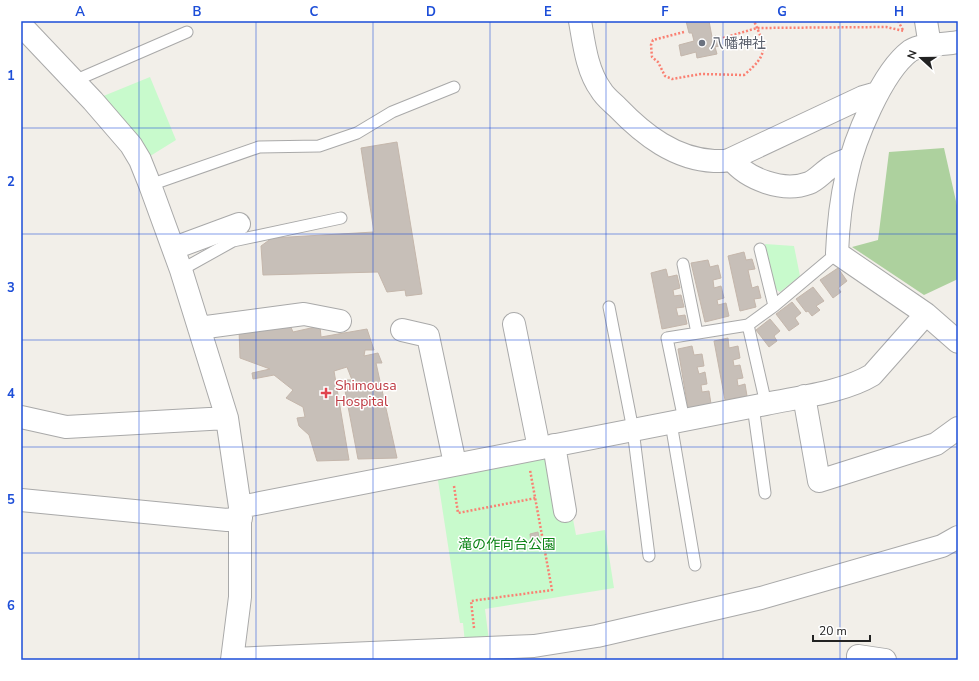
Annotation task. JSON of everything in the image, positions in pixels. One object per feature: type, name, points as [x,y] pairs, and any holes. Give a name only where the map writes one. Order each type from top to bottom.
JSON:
[{"type":"street","points":[[580,21],[586,52],[595,80],[601,91],[635,126],[673,152],[690,158],[726,161],[863,97],[877,93]]},
{"type":"street","points":[[926,21],[927,46]]},
{"type":"street","points":[[21,25],[74,81],[131,145],[140,160],[174,248],[227,418],[240,512],[240,597],[232,659],[465,653],[534,646],[604,634],[760,598],[942,546],[958,538]]},
{"type":"street","points":[[957,48],[927,46],[912,50],[899,62],[877,93],[851,158],[846,175],[837,252],[926,314],[958,342]]},
{"type":"street","points":[[731,159],[739,169],[763,182],[789,186],[809,183],[832,166],[851,158]]},
{"type":"street","points":[[174,248],[239,224]]},
{"type":"street","points":[[199,328],[304,314],[340,322]]},
{"type":"street","points":[[21,500],[227,520],[240,512],[453,465],[760,405],[843,387],[864,380],[872,375],[926,314]]},
{"type":"street","points":[[514,324],[540,448],[564,511]]},
{"type":"street","points":[[402,330],[428,336],[453,465]]},
{"type":"street","points":[[804,396],[819,481],[936,444],[958,428]]},
{"type":"street","points":[[21,417],[66,428],[227,418]]},
{"type":"street","points":[[858,660],[858,656],[885,660]]},
{"type":"lane","points":[[74,81],[187,32]]},
{"type":"lane","points":[[150,185],[258,148],[319,146],[357,132],[392,112],[454,87]]},
{"type":"lane","points":[[181,270],[233,241],[341,218]]},
{"type":"lane","points":[[760,249],[774,306]]},
{"type":"lane","points":[[695,565],[667,338],[748,325],[774,306],[837,252]]},
{"type":"lane","points":[[683,264],[697,333]]},
{"type":"lane","points":[[609,307],[633,430],[649,556]]},
{"type":"lane","points":[[748,325],[760,405],[765,493]]},
{"type":"path","points":[[684,32],[653,40],[650,45],[652,57],[658,62],[666,76],[672,79],[701,74],[744,75],[760,60],[763,50],[762,37],[754,21]]},
{"type":"path","points":[[898,21],[903,30]]},
{"type":"path","points":[[723,38],[757,28],[886,26],[903,30],[927,46]]},
{"type":"path","points":[[465,653],[471,601],[552,590],[536,498],[540,448]]},
{"type":"path","points":[[453,465],[458,513],[536,498]]},
{"type":"green space","points":[[150,77],[176,140],[147,158],[101,97]]},
{"type":"green space","points":[[944,148],[958,210],[958,279],[924,295],[852,247],[878,240],[889,152]]},
{"type":"green space","points":[[765,244],[794,246],[800,276],[780,292],[774,288]]},
{"type":"green space","name":"滝の作向台公園","points":[[543,453],[572,514],[576,535],[605,530],[614,588],[485,609],[489,641],[465,643],[463,623],[460,623],[437,474]]},
{"type":"building","points":[[686,21],[709,21],[712,37],[716,36],[719,46],[715,47],[717,54],[697,58],[696,52],[681,56],[679,45],[694,41],[692,33],[689,33]]},
{"type":"building","points":[[397,142],[422,294],[406,296],[405,290],[387,292],[378,272],[263,275],[261,246],[272,238],[374,232],[361,148]]},
{"type":"building","points":[[744,252],[746,260],[752,259],[755,269],[748,270],[752,288],[758,286],[761,298],[754,299],[756,307],[740,311],[728,256]]},
{"type":"building","points":[[708,260],[710,267],[718,265],[721,278],[713,280],[714,288],[721,286],[724,298],[717,300],[718,305],[726,303],[729,316],[705,322],[691,263]]},
{"type":"building","points":[[838,268],[847,281],[838,288],[841,292],[833,298],[820,280]]},
{"type":"building","points":[[666,269],[668,277],[677,275],[680,288],[673,290],[674,296],[681,295],[684,307],[676,308],[678,316],[685,315],[687,324],[662,329],[651,273]]},
{"type":"building","points":[[813,287],[824,301],[816,306],[820,310],[812,316],[808,311],[806,312],[796,299]]},
{"type":"building","points":[[792,302],[801,313],[795,318],[799,324],[789,331],[776,314]]},
{"type":"building","points":[[770,319],[780,331],[774,336],[777,341],[769,347],[756,330]]},
{"type":"building","points":[[290,325],[293,332],[320,326],[321,337],[367,329],[374,350],[365,350],[364,356],[378,353],[382,363],[376,363],[397,458],[358,459],[343,380],[352,380],[347,367],[334,371],[349,460],[317,461],[309,435],[299,426],[297,418],[305,417],[303,407],[286,398],[293,390],[274,375],[253,379],[252,373],[270,369],[240,358],[239,329]]},
{"type":"building","points":[[728,338],[729,348],[738,346],[740,358],[733,360],[734,366],[740,365],[743,378],[737,379],[738,386],[745,384],[747,396],[725,400],[714,341]]},
{"type":"building","points":[[692,346],[694,355],[702,354],[704,366],[697,367],[699,374],[705,372],[707,384],[701,385],[702,392],[709,391],[711,404],[688,408],[678,349]]},
{"type":"building","points":[[538,532],[540,543],[531,544],[530,534]]},
{"type":"place","name":"八幡神社","points":[[702,43]]},
{"type":"place","name":"Shimousa Hospital","points":[[326,393]]}]
